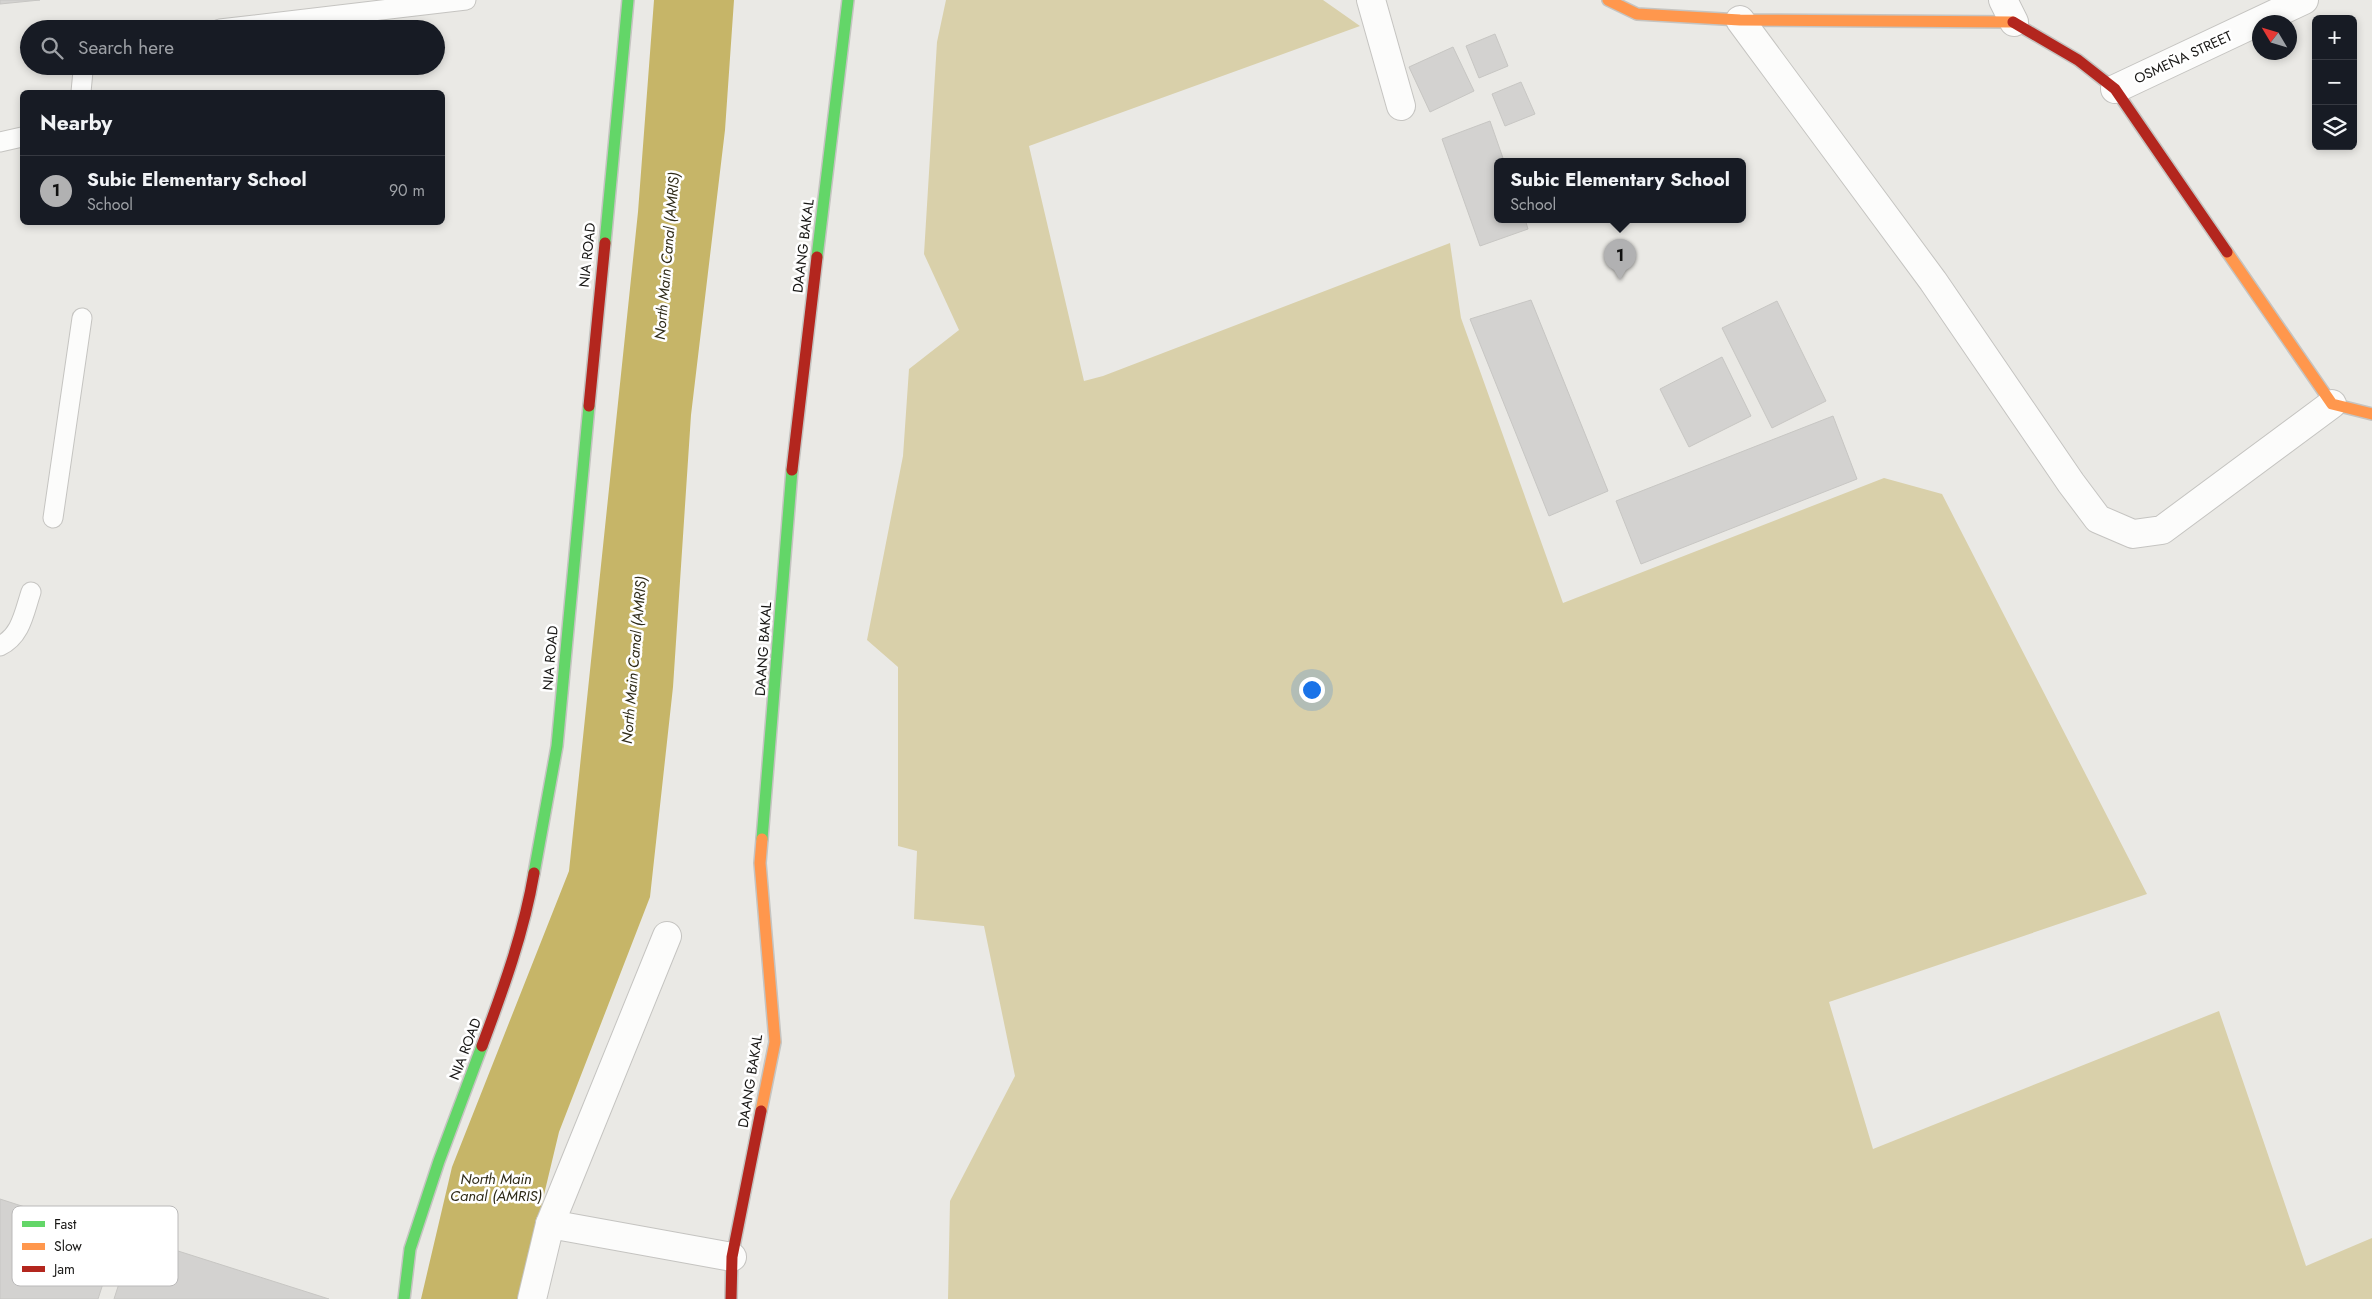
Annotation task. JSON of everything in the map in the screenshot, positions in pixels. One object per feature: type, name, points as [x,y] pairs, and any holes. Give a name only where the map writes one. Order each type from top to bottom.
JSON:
[{"type":"street","name":"NIA ROAD","points":[[404,1299],[410,1249],[439,1161],[497,1006],[530,897],[557,746],[628,0]]},
{"type":"street","name":"DAANG BAKAL","points":[[732,1299],[732,1257],[775,1042],[760,863],[793,454],[848,0]]},
{"type":"street","points":[[1371,0],[1401,106]]},
{"type":"street","points":[[1608,0],[1637,14],[1740,20],[2008,11],[2078,60],[2115,89],[2332,404],[2372,414]]},
{"type":"street","name":"OSMEÑA STREET","points":[[2115,89],[2304,0]]},
{"type":"street","points":[[1740,20],[1933,281],[2071,483],[2098,519],[2133,534],[2162,530],[2332,404]]},
{"type":"street","points":[[532,1299],[550,1224],[667,936]]},
{"type":"street","points":[[550,1224],[732,1257]]},
{"type":"lane","points":[[296,20],[466,0]]},
{"type":"lane","points":[[81,90],[83,75]]},
{"type":"lane","points":[[0,142],[20,137]]},
{"type":"lane","points":[[53,518],[82,318]]},
{"type":"lane","points":[[0,646],[10,641],[19,630],[31,592]]},
{"type":"shaded area","points":[[946,0],[1323,0],[1360,26],[1029,146],[1084,381],[1103,376],[1450,243],[1461,318],[1563,603],[1884,478],[1942,494],[2147,894],[1829,1002],[1873,1149],[2219,1011],[2306,1266],[2372,1238],[2372,1299],[948,1299],[950,1201],[1015,1076],[984,926],[914,919],[917,851],[898,846],[898,667],[867,640],[903,456],[909,369],[959,330],[924,254],[937,42]]},
{"type":"water","name":"North Main Canal (AMRIS)","points":[[654,0],[734,0],[725,130],[691,415],[673,687],[650,897],[559,1132],[519,1299],[421,1299],[452,1167],[569,871],[638,212]]},
{"type":"building","points":[[0,0],[40,0],[0,4]]},
{"type":"building","points":[[1495,34],[1508,66],[1479,78],[1466,46]]},
{"type":"building","points":[[1453,47],[1474,91],[1430,112],[1409,67]]},
{"type":"building","points":[[1521,82],[1535,114],[1505,126],[1492,94]]},
{"type":"building","points":[[1490,121],[1503,158],[1494,158],[1494,223],[1526,223],[1528,229],[1480,246],[1442,139]]},
{"type":"building","points":[[1531,300],[1608,491],[1549,516],[1470,319]]},
{"type":"building","points":[[1777,301],[1826,401],[1772,428],[1722,328]]},
{"type":"building","points":[[1722,357],[1751,416],[1689,447],[1660,389]]},
{"type":"building","points":[[1833,416],[1857,479],[1641,564],[1616,501]]},
{"type":"building","points":[[0,1199],[22,1206],[12,1206],[12,1286],[102,1286],[98,1299],[0,1299]]},
{"type":"building","points":[[178,1251],[329,1299],[114,1299],[118,1286],[178,1286]]},
{"type":"traffic: fast","points":[[605,243],[628,0]]},
{"type":"traffic: fast","points":[[817,257],[848,0]]},
{"type":"traffic: fast","points":[[534,873],[557,746],[589,406]]},
{"type":"traffic: fast","points":[[762,839],[792,470]]},
{"type":"traffic: fast","points":[[404,1299],[410,1249],[439,1161],[482,1046]]},
{"type":"traffic: slow","points":[[1608,0],[1637,14],[1740,20],[2013,22]]},
{"type":"traffic: slow","points":[[2227,252],[2332,404],[2372,414]]},
{"type":"traffic: slow","points":[[761,1111],[775,1042],[760,863],[762,839]]},
{"type":"traffic: jam","points":[[2013,22],[2078,60],[2115,89],[2227,252]]},
{"type":"traffic: jam","points":[[589,406],[605,243]]},
{"type":"traffic: jam","points":[[792,470],[817,257]]},
{"type":"traffic: jam","points":[[482,1046],[519,939],[534,873]]},
{"type":"traffic: jam","points":[[731,1299],[732,1257],[761,1111]]},
{"type":"place","name":"Subic Elementary School","points":[[1620,280]]}]
